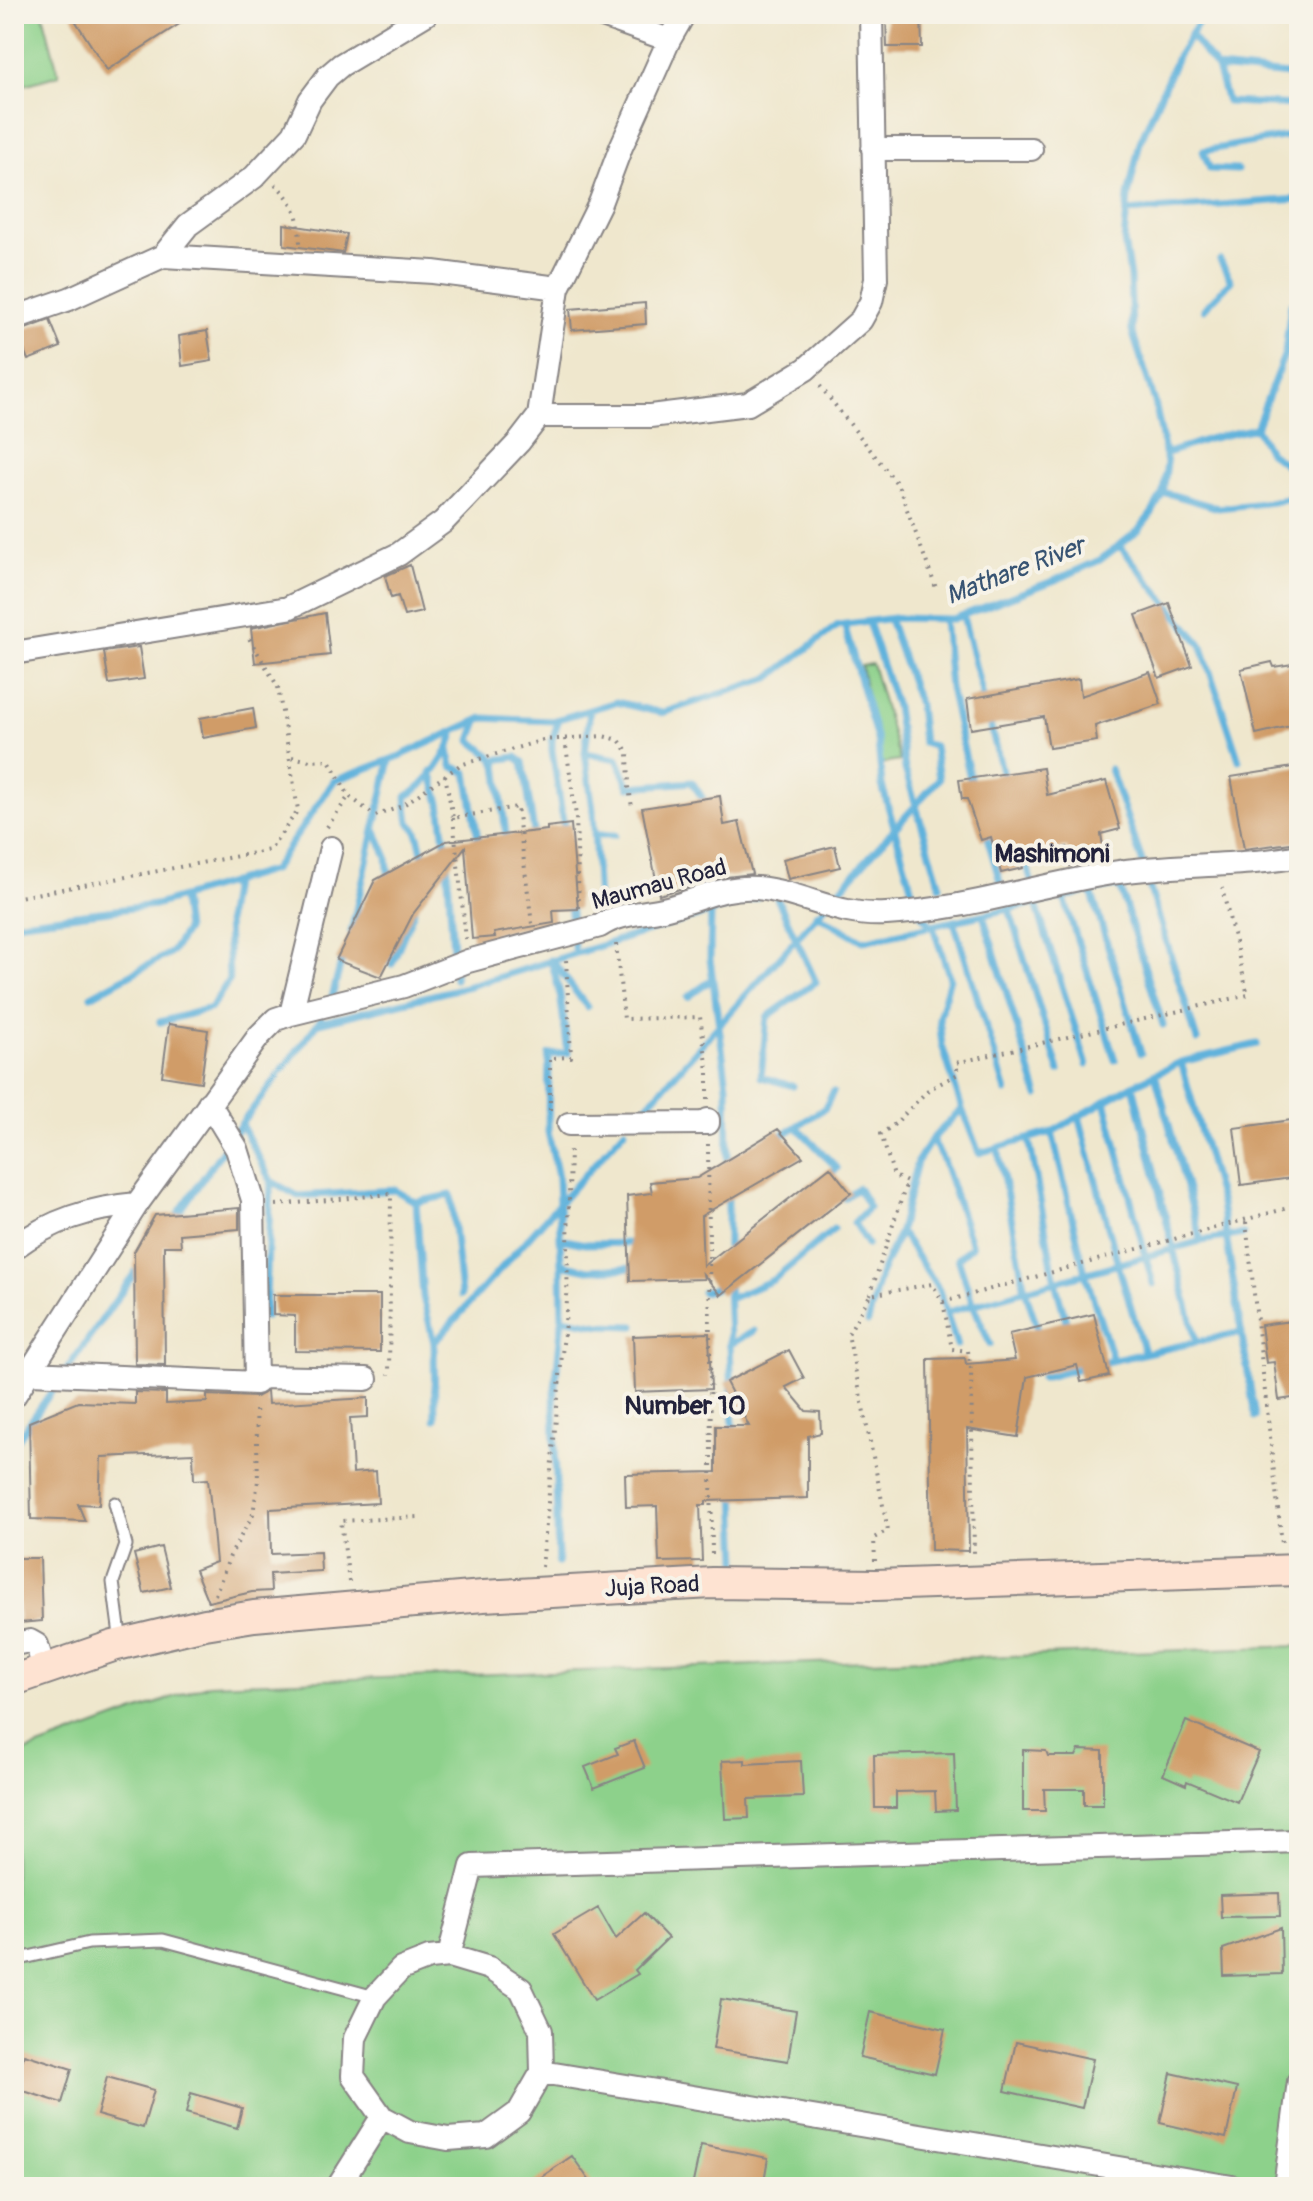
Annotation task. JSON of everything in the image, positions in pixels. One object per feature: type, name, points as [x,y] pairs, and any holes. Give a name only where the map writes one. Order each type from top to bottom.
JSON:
[{"type":"main road","name":"Juja Road","points":[[14,1680],[121,1644],[254,1616],[712,1583],[876,1585],[1292,1570]]},
{"type":"street","points":[[14,318],[105,284],[163,256],[188,225],[254,177],[294,134],[310,100],[328,76],[426,14]]},
{"type":"street","points":[[597,14],[669,40]]},
{"type":"street","points":[[14,653],[288,608],[399,554],[443,522],[519,442],[539,416],[558,288],[600,203],[621,147],[669,40],[684,14]]},
{"type":"street","points":[[539,416],[650,416],[748,404],[806,369],[861,320],[871,302],[876,279],[871,14]]},
{"type":"street","points":[[873,149],[1031,149]]},
{"type":"street","points":[[163,256],[433,272],[558,288]]},
{"type":"street","points":[[14,1396],[137,1204],[259,1036],[284,1017],[331,848]]},
{"type":"street","name":"Maumau Road","points":[[284,1017],[404,986],[468,961],[600,926],[613,917],[665,909],[724,890],[755,887],[780,891],[825,907],[855,913],[884,914],[933,908],[1113,873],[1251,864],[1299,856]]},
{"type":"street","points":[[209,1103],[237,1149],[254,1209],[256,1380]]},
{"type":"street","points":[[569,1124],[708,1123],[708,1120]]},
{"type":"street","points":[[14,1248],[58,1221],[113,1206],[137,1204]]},
{"type":"street","points":[[31,1373],[256,1380],[366,1379]]},
{"type":"street","points":[[14,1644],[30,1641],[37,1645],[44,1669]]},
{"type":"street","points":[[449,1956],[472,1866],[1299,1841]]},
{"type":"street","points":[[449,1956],[489,1968],[521,1989],[541,2031],[542,2072],[519,2112],[486,2136],[448,2139],[410,2132],[382,2117],[353,2076],[355,2038],[375,1997],[401,1969],[429,1958],[449,1956]]},
{"type":"street","points":[[542,2072],[1232,2187]]},
{"type":"street","points":[[1285,2187],[1299,2081]]},
{"type":"street","points":[[338,2187],[382,2117]]},
{"type":"lane","points":[[115,1503],[126,1545],[113,1582],[121,1644]]},
{"type":"lane","points":[[14,1963],[89,1943],[163,1940],[375,1997]]},
{"type":"path","points":[[254,177],[275,184],[292,200],[299,227],[301,264]]},
{"type":"path","points":[[806,369],[898,485],[936,588]]},
{"type":"path","points":[[14,898],[270,850],[298,810],[291,757],[278,687],[236,616]]},
{"type":"path","points":[[291,757],[310,761],[329,760],[349,796],[375,816],[402,806],[460,765],[543,740],[603,736],[619,740],[628,752],[632,808]]},
{"type":"path","points":[[540,1593],[567,1301],[571,1167],[568,1112],[550,1112],[550,1058],[571,1057],[567,963],[576,816],[565,738]]},
{"type":"path","points":[[445,775],[453,818],[468,961]]},
{"type":"path","points":[[331,848],[320,837],[349,796]]},
{"type":"path","points":[[453,818],[517,807],[535,943]]},
{"type":"path","points":[[876,1585],[874,1538],[888,1530],[848,1334],[870,1295],[907,1182],[894,1176],[881,1134],[928,1090],[958,1074],[956,1063],[1248,995],[1217,865]]},
{"type":"path","points":[[613,917],[624,1019],[700,1017],[708,1070],[712,1583]]},
{"type":"path","points":[[254,1209],[391,1194],[389,1385]]},
{"type":"path","points":[[943,1302],[1246,1222],[1299,1205]]},
{"type":"path","points":[[1246,1222],[1292,1570]]},
{"type":"path","points":[[870,1295],[932,1284],[943,1302],[952,1349],[968,1351],[971,1369],[974,1581]]},
{"type":"path","points":[[205,1624],[230,1556],[253,1514],[258,1481],[256,1380]]},
{"type":"path","points":[[351,1608],[341,1521],[419,1517]]},
{"type":"green space","points":[[14,14],[43,14],[59,75],[14,88]]},
{"type":"green space","points":[[872,664],[900,761],[880,764],[861,666]]},
{"type":"green space","points":[[1299,1646],[1299,2187],[14,2187],[14,1756],[209,1684]]},
{"type":"building","points":[[71,14],[195,14],[107,70]]},
{"type":"building","points":[[886,14],[921,14],[922,47],[887,47]]},
{"type":"building","points":[[284,224],[347,234],[343,253],[284,245]]},
{"type":"building","points":[[645,303],[646,324],[572,330],[570,309]]},
{"type":"building","points":[[50,320],[61,347],[28,360],[17,332]]},
{"type":"building","points":[[207,331],[212,361],[182,366],[179,336]]},
{"type":"building","points":[[410,565],[422,612],[404,616],[398,596],[391,598],[385,576]]},
{"type":"building","points":[[1169,603],[1192,666],[1159,678],[1136,615]]},
{"type":"building","points":[[325,613],[330,655],[255,663],[251,628]]},
{"type":"building","points":[[139,647],[144,679],[109,684],[104,652]]},
{"type":"building","points":[[1272,662],[1274,667],[1299,663],[1299,724],[1256,734],[1241,669]]},
{"type":"building","points":[[1150,672],[1161,704],[1095,726],[1097,741],[1049,748],[1044,717],[971,729],[967,699],[1079,679],[1081,696]]},
{"type":"building","points":[[253,708],[256,728],[203,738],[200,718]]},
{"type":"building","points":[[1299,766],[1299,842],[1244,849],[1231,777]]},
{"type":"building","points":[[1043,768],[1047,795],[1106,781],[1120,829],[1101,834],[1105,859],[1070,866],[1067,847],[1021,858],[1023,868],[1001,873],[991,837],[981,840],[967,799],[962,799],[959,780]]},
{"type":"building","points":[[720,796],[724,825],[739,822],[752,874],[718,878],[659,895],[642,808]]},
{"type":"building","points":[[571,824],[578,909],[553,910],[554,923],[494,933],[495,937],[472,939],[465,847],[413,914],[381,977],[336,960],[375,880],[446,841],[547,830],[547,827]]},
{"type":"building","points":[[835,846],[840,867],[788,879],[783,859]]},
{"type":"building","points":[[169,1024],[208,1030],[201,1082],[162,1076]]},
{"type":"building","points":[[1299,1119],[1299,1177],[1241,1185],[1234,1128]]},
{"type":"building","points":[[778,1129],[803,1157],[701,1216],[703,1266],[830,1167],[851,1193],[721,1295],[703,1274],[704,1279],[630,1281],[627,1196],[652,1193],[650,1182],[697,1178]]},
{"type":"building","points":[[239,1208],[239,1229],[180,1234],[181,1246],[164,1246],[165,1365],[135,1364],[134,1252],[155,1215]]},
{"type":"building","points":[[273,1295],[380,1295],[380,1352],[295,1351],[295,1316],[273,1315]]},
{"type":"building","points":[[1094,1314],[1109,1376],[1081,1382],[1077,1365],[1027,1377],[1018,1437],[967,1429],[969,1551],[931,1550],[928,1359],[965,1358],[966,1364],[1015,1360],[1009,1334]]},
{"type":"building","points":[[1299,1320],[1299,1397],[1279,1400],[1274,1362],[1266,1363],[1261,1325]]},
{"type":"building","points":[[709,1333],[711,1389],[635,1392],[633,1336]]},
{"type":"building","points":[[789,1350],[804,1378],[786,1387],[806,1411],[820,1412],[821,1433],[808,1436],[808,1498],[706,1501],[706,1505],[700,1505],[702,1561],[659,1562],[657,1506],[626,1507],[625,1474],[716,1472],[716,1426],[749,1426],[726,1382]]},
{"type":"building","points":[[267,1391],[268,1404],[368,1398],[368,1417],[350,1418],[353,1473],[376,1471],[378,1503],[270,1509],[271,1554],[320,1552],[321,1571],[270,1574],[271,1591],[208,1602],[195,1570],[216,1562],[208,1479],[194,1480],[193,1453],[101,1457],[99,1505],[78,1504],[85,1521],[31,1519],[29,1422],[78,1402],[135,1404],[135,1392],[166,1393],[166,1404],[207,1402],[207,1395],[256,1397]]},
{"type":"building","points":[[161,1547],[171,1587],[144,1593],[134,1554]]},
{"type":"building","points":[[15,1558],[40,1558],[42,1621],[19,1623]]},
{"type":"building","points":[[1186,1721],[1259,1752],[1237,1802],[1187,1781],[1186,1785],[1163,1775]]},
{"type":"building","points":[[634,1741],[645,1768],[594,1788],[585,1767],[618,1754],[615,1748]]},
{"type":"building","points":[[1023,1750],[1046,1751],[1048,1756],[1076,1756],[1079,1750],[1103,1751],[1103,1805],[1084,1805],[1084,1789],[1044,1789],[1045,1811],[1023,1811]]},
{"type":"building","points":[[954,1753],[956,1810],[936,1811],[935,1791],[896,1792],[896,1808],[875,1808],[874,1755]]},
{"type":"building","points":[[745,1760],[745,1764],[801,1761],[803,1797],[748,1799],[749,1818],[725,1819],[722,1761]]},
{"type":"building","points":[[1279,1893],[1280,1916],[1221,1917],[1220,1895]]},
{"type":"building","points":[[598,1908],[616,1939],[644,1913],[668,1938],[635,1970],[638,1974],[594,2000],[554,1934]]},
{"type":"building","points":[[1281,1928],[1282,1974],[1224,1976],[1223,1949]]},
{"type":"building","points":[[721,1999],[796,2011],[788,2061],[713,2049]]},
{"type":"building","points":[[870,2012],[945,2029],[935,2074],[860,2057]]},
{"type":"building","points":[[1016,2042],[1093,2059],[1082,2108],[1005,2091]]},
{"type":"building","points":[[24,2054],[72,2069],[62,2103],[14,2088]]},
{"type":"building","points":[[1171,2073],[1237,2088],[1226,2138],[1160,2123]]},
{"type":"building","points":[[107,2077],[154,2090],[143,2128],[97,2115]]},
{"type":"building","points":[[191,2093],[242,2108],[237,2128],[186,2113]]},
{"type":"building","points":[[701,2145],[768,2158],[763,2187],[692,2187]]},
{"type":"building","points":[[572,2156],[594,2187],[527,2187]]},
{"type":"waterway","name":"Mathare River","points":[[14,923],[155,905],[273,870],[334,781],[400,756],[483,718],[552,721],[616,702],[662,713],[769,678],[838,625],[894,618],[953,619],[1100,560],[1138,531],[1163,492],[1167,463],[1155,402],[1132,331],[1130,277],[1124,241],[1128,196],[1140,142],[1177,57],[1204,14]]},
{"type":"waterway","points":[[1190,35],[1217,68],[1299,76]]},
{"type":"waterway","points":[[1217,68],[1227,102],[1299,105]]},
{"type":"waterway","points":[[1237,170],[1210,169],[1203,151],[1299,134]]},
{"type":"waterway","points":[[1127,212],[1299,199]]},
{"type":"waterway","points":[[1204,309],[1231,281],[1220,260]]},
{"type":"waterway","points":[[1165,454],[1208,439],[1256,428],[1285,353],[1291,304]]},
{"type":"waterway","points":[[1256,428],[1269,452],[1298,474],[1296,481],[1299,486]]},
{"type":"waterway","points":[[1163,492],[1218,508],[1273,502],[1299,495]]},
{"type":"waterway","points":[[1296,494],[1299,509]]},
{"type":"waterway","points":[[1119,545],[1201,644],[1239,760]]},
{"type":"waterway","points":[[963,616],[985,705]]},
{"type":"waterway","points":[[636,1118],[939,779],[934,746],[923,743],[919,705],[889,619]]},
{"type":"waterway","points":[[944,619],[950,688],[972,787]]},
{"type":"waterway","points":[[868,622],[896,706],[905,769],[940,886]]},
{"type":"waterway","points":[[844,624],[878,743],[882,785],[918,911],[933,927],[950,978],[939,1018],[942,1045],[962,1109],[932,1139],[917,1162],[900,1231],[880,1275],[868,1322]]},
{"type":"waterway","points":[[590,710],[585,753],[593,809],[599,921]]},
{"type":"waterway","points":[[988,717],[1005,782]]},
{"type":"waterway","points":[[559,719],[552,750],[565,833]]},
{"type":"waterway","points":[[478,721],[471,740],[497,765],[507,842]]},
{"type":"waterway","points":[[424,861],[417,831],[409,822],[406,797],[422,785],[436,768],[455,731]]},
{"type":"waterway","points":[[449,750],[452,766],[467,773],[479,844]]},
{"type":"waterway","points":[[585,753],[617,759],[629,787],[692,782],[707,805]]},
{"type":"waterway","points":[[494,760],[516,757],[523,762],[535,838]]},
{"type":"waterway","points":[[351,932],[390,760]]},
{"type":"waterway","points":[[1110,769],[1143,864]]},
{"type":"waterway","points":[[431,772],[440,803],[446,849]]},
{"type":"waterway","points":[[985,830],[1001,885]]},
{"type":"waterway","points":[[376,832],[387,857],[389,881]]},
{"type":"waterway","points":[[594,835],[615,835]]},
{"type":"waterway","points":[[1023,848],[1032,885]]},
{"type":"waterway","points":[[447,862],[455,979]]},
{"type":"waterway","points":[[816,914],[863,941],[1146,879]]},
{"type":"waterway","points":[[1147,879],[1197,1040]]},
{"type":"waterway","points":[[160,1022],[211,1008],[229,980],[227,916],[232,882]]},
{"type":"waterway","points":[[1119,885],[1163,1025]]},
{"type":"waterway","points":[[1091,891],[1141,1053]]},
{"type":"waterway","points":[[776,896],[816,982],[767,1017],[761,1077],[793,1086]]},
{"type":"waterway","points":[[91,996],[172,952],[186,930],[182,897]]},
{"type":"waterway","points":[[319,1023],[473,985],[756,898]]},
{"type":"waterway","points":[[1064,898],[1115,1060]]},
{"type":"waterway","points":[[570,902],[574,947]]},
{"type":"waterway","points":[[1036,904],[1087,1065]]},
{"type":"waterway","points":[[1009,909],[1059,1071]]},
{"type":"waterway","points":[[392,964],[414,911]]},
{"type":"waterway","points":[[711,913],[710,959],[727,1085],[728,1168]]},
{"type":"waterway","points":[[983,915],[1038,1096]]},
{"type":"waterway","points":[[954,922],[1006,1091]]},
{"type":"waterway","points":[[331,1001],[343,955]]},
{"type":"waterway","points":[[551,960],[560,994],[568,1053],[549,1055],[548,1132],[558,1177],[562,1318],[554,1400],[558,1563]]},
{"type":"waterway","points":[[555,964],[587,1007]]},
{"type":"waterway","points":[[688,997],[713,979]]},
{"type":"waterway","points":[[175,1218],[321,1019]]},
{"type":"waterway","points":[[962,1109],[979,1153],[1052,1132],[1133,1085],[1181,1062],[1257,1044]]},
{"type":"waterway","points":[[1181,1062],[1221,1204],[1255,1417]]},
{"type":"waterway","points":[[1155,1074],[1201,1241]]},
{"type":"waterway","points":[[1133,1085],[1196,1341]]},
{"type":"waterway","points":[[778,1138],[825,1108],[833,1092]]},
{"type":"waterway","points":[[1105,1101],[1153,1284]]},
{"type":"waterway","points":[[1079,1116],[1144,1352]]},
{"type":"waterway","points":[[241,1124],[271,1181],[265,1317]]},
{"type":"waterway","points":[[798,1128],[837,1168],[826,1177]]},
{"type":"waterway","points":[[434,1343],[625,1130]]},
{"type":"waterway","points":[[1052,1132],[1085,1273],[1113,1360]]},
{"type":"waterway","points":[[932,1139],[943,1160],[972,1246],[958,1258],[990,1344]]},
{"type":"waterway","points":[[1029,1139],[1055,1282],[1066,1321]]},
{"type":"waterway","points":[[998,1149],[1025,1290],[1038,1329]]},
{"type":"waterway","points":[[271,1181],[298,1196],[395,1190],[416,1202],[423,1297],[434,1343],[435,1419]]},
{"type":"waterway","points":[[844,1198],[858,1188],[869,1207],[854,1223],[867,1244]]},
{"type":"waterway","points":[[728,1193],[728,1256]]},
{"type":"waterway","points":[[416,1202],[451,1195],[461,1295]]},
{"type":"waterway","points":[[729,1299],[773,1280],[834,1229]]},
{"type":"waterway","points":[[900,1231],[939,1290],[957,1345]]},
{"type":"waterway","points":[[948,1312],[1201,1241],[1243,1234]]},
{"type":"waterway","points":[[560,1239],[585,1244],[638,1243]]},
{"type":"waterway","points":[[561,1264],[588,1270],[637,1268]]},
{"type":"waterway","points":[[14,1445],[139,1267]]},
{"type":"waterway","points":[[728,1281],[733,1432]]},
{"type":"waterway","points":[[703,1292],[724,1286]]},
{"type":"waterway","points":[[562,1318],[600,1325],[634,1326]]},
{"type":"waterway","points":[[729,1345],[754,1331]]},
{"type":"waterway","points":[[1096,1364],[1242,1332]]},
{"type":"waterway","points":[[1042,1378],[1084,1367]]},
{"type":"waterway","points":[[735,1493],[738,1562]]},
{"type":"district","name":"Mashimoni","points":[[1052,853]]},
{"type":"district","name":"Number 10","points":[[685,1405]]}]
